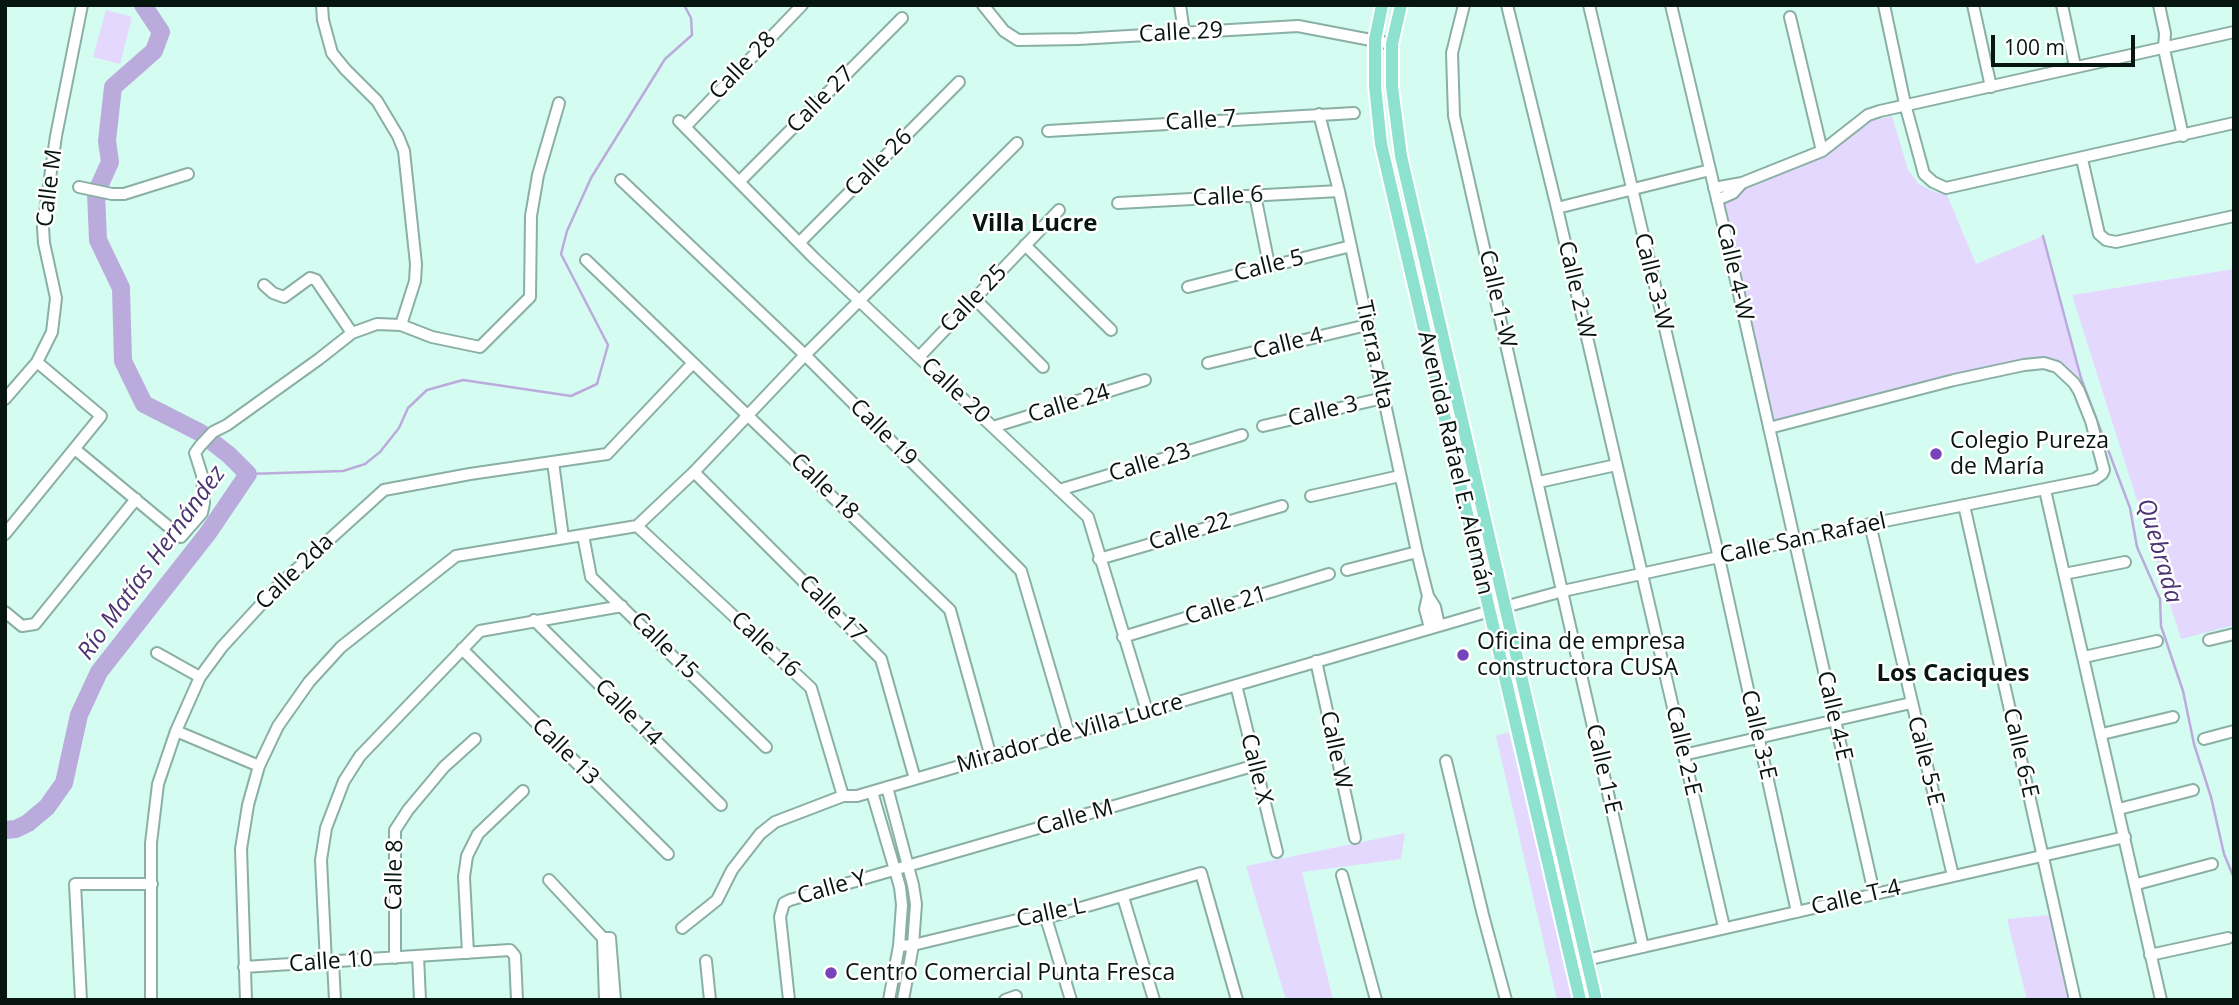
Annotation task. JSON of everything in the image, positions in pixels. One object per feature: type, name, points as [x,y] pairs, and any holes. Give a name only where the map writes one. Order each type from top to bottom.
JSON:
[{"type":"main road","name":"Avenida Rafael E. Alemán","points":[[1382,5],[1375,40],[1375,86],[1381,144],[1580,1000]]},
{"type":"main road","name":"Avenida Rafael E. Alemán","points":[[1401,5],[1392,44],[1392,88],[1401,156],[1596,1000]]},
{"type":"street","name":"Calle M","points":[[5,399],[37,362],[52,332],[56,314],[44,243],[44,227],[56,136],[82,5]]},
{"type":"street","points":[[322,5],[332,53],[377,101],[404,150],[416,264],[415,281],[401,325]]},
{"type":"street","name":"Calle 29","points":[[983,5],[1004,31],[1018,40],[1298,26],[1392,44]]},
{"type":"street","points":[[1180,5],[1184,33]]},
{"type":"street","name":"Calle 1-W","points":[[1464,5],[1452,53],[1454,116],[1563,592]]},
{"type":"street","name":"Calle 2-W","points":[[1507,5],[1642,575]]},
{"type":"street","name":"Calle 3-W","points":[[1589,5],[1719,558]]},
{"type":"street","name":"Calle 4-W","points":[[1671,5],[1793,540]]},
{"type":"street","points":[[1884,5],[1905,104],[1924,174],[1933,183],[1946,188],[2234,123]]},
{"type":"street","points":[[1973,5],[1991,87]]},
{"type":"street","points":[[2062,5],[2076,66]]},
{"type":"street","points":[[2159,5],[2165,33],[2164,49],[2183,136]]},
{"type":"street","name":"Calle 28","points":[[682,124],[798,6]]},
{"type":"street","points":[[1790,17],[1822,151]]},
{"type":"street","name":"Calle 27","points":[[739,182],[902,18]]},
{"type":"street","points":[[1714,188],[1742,183],[1822,151],[1868,115],[1905,104],[2234,32]]},
{"type":"street","name":"Calle 26","points":[[799,243],[959,82]]},
{"type":"street","points":[[76,450],[181,537],[202,513],[202,475],[195,453],[200,446],[215,431],[319,359],[352,332],[377,324],[401,325],[432,337],[480,347],[530,297],[531,216],[538,175],[559,103]]},
{"type":"street","name":"Calle 7","points":[[1048,131],[1354,113]]},
{"type":"street","name":"Tierra Alta","points":[[1319,114],[1339,191],[1417,552],[1428,596],[1435,607],[1434,627]]},
{"type":"street","name":"Calle 20","points":[[682,124],[799,243],[1088,517],[1147,711]]},
{"type":"street","points":[[246,1000],[241,849],[247,804],[278,726],[309,682],[341,647],[456,556],[637,526],[694,472],[805,355],[1017,143]]},
{"type":"street","points":[[2082,159],[2099,234],[2106,240],[2116,242],[2234,216]]},
{"type":"street","points":[[1557,208],[1710,170]]},
{"type":"street","points":[[79,187],[124,194],[188,174]]},
{"type":"street","name":"Calle 19","points":[[621,180],[805,355],[1021,571],[1069,734]]},
{"type":"street","points":[[1717,200],[1733,193],[1742,183]]},
{"type":"street","name":"Calle 6","points":[[1118,203],[1339,191]]},
{"type":"street","points":[[1255,195],[1269,265]]},
{"type":"street","name":"Calle 25","points":[[919,357],[1059,210]]},
{"type":"street","points":[[1026,245],[1111,330]]},
{"type":"street","name":"Calle 5","points":[[1188,287],[1351,246]]},
{"type":"street","name":"Calle 18","points":[[586,260],[950,610],[991,757]]},
{"type":"street","points":[[264,285],[273,293],[284,297],[310,278],[316,280],[352,332]]},
{"type":"street","points":[[975,299],[1043,367]]},
{"type":"street","name":"Calle 4","points":[[1208,363],[1367,325]]},
{"type":"street","points":[[5,534],[100,419],[100,413],[37,362]]},
{"type":"street","name":"Calle 2da","points":[[150,1000],[151,843],[158,784],[176,732],[200,677],[222,647],[277,587],[384,490],[607,454],[693,363]]},
{"type":"street","name":"Calle San Rafael","points":[[1504,607],[1793,540],[2095,479],[2102,474],[2104,465],[2079,391],[2057,367],[2044,363],[1954,380],[1769,428]]},
{"type":"street","name":"Calle 24","points":[[993,427],[1145,380]]},
{"type":"street","name":"Calle 3","points":[[1263,426],[1383,398]]},
{"type":"street","name":"Calle 23","points":[[1059,490],[1242,435]]},
{"type":"street","points":[[553,462],[564,538]]},
{"type":"street","points":[[1539,482],[1616,465]]},
{"type":"street","name":"Calle 17","points":[[694,472],[881,659],[915,779]]},
{"type":"street","points":[[1311,496],[1400,476]]},
{"type":"street","points":[[2045,490],[2137,884],[2161,1000]]},
{"type":"street","points":[[5,612],[22,626],[34,624],[136,499]]},
{"type":"street","name":"Calle 6-E","points":[[1964,505],[2075,1000]]},
{"type":"street","name":"Calle 22","points":[[1099,559],[1282,506]]},
{"type":"street","name":"Calle 5-E","points":[[1870,524],[1953,876]]},
{"type":"street","name":"Calle 16","points":[[637,526],[811,688],[843,796]]},
{"type":"street","name":"Calle 15","points":[[583,535],[591,577],[766,747]]},
{"type":"street","name":"Calle 4-E","points":[[1793,540],[1874,894]]},
{"type":"street","points":[[1347,570],[1417,552]]},
{"type":"street","name":"Calle 3-E","points":[[1719,558],[1797,912]]},
{"type":"street","points":[[2064,574],[2125,562]]},
{"type":"street","name":"Calle 21","points":[[1123,637],[1329,574]]},
{"type":"street","name":"Calle 2-E","points":[[1642,575],[1724,927]]},
{"type":"street","name":"Calle 1-E","points":[[1563,592],[1643,947]]},
{"type":"street","points":[[335,1000],[329,963],[321,860],[326,828],[344,781],[360,756],[480,631],[622,606]]},
{"type":"street","name":"Mirador de Villa Lucre","points":[[682,928],[717,900],[732,870],[760,834],[775,822],[843,796],[872,792],[1504,607]]},
{"type":"street","name":"Calle 14","points":[[534,620],[721,805]]},
{"type":"street","points":[[2209,640],[2234,634]]},
{"type":"street","points":[[2084,657],[2157,641]]},
{"type":"street","name":"Calle 13","points":[[462,649],[668,854]]},
{"type":"street","points":[[157,653],[200,677]]},
{"type":"street","name":"Calle W","points":[[1316,662],[1354,838]]},
{"type":"street","name":"Calle X","points":[[1236,685],[1277,852]]},
{"type":"street","points":[[1684,755],[1911,703]]},
{"type":"street","points":[[2102,734],[2173,717]]},
{"type":"street","points":[[2204,739],[2234,731]]},
{"type":"street","points":[[176,732],[260,766]]},
{"type":"street","name":"Calle 8","points":[[395,958],[395,831],[408,810],[444,766],[475,739]]},
{"type":"street","points":[[1446,761],[1506,1000]]},
{"type":"street","name":"Calle M","points":[[895,870],[1255,765]]},
{"type":"street","points":[[887,787],[916,904],[913,945],[903,1000]]},
{"type":"street","points":[[2119,808],[2193,790]]},
{"type":"street","points":[[467,953],[464,877],[467,856],[478,834],[523,792]]},
{"type":"street","points":[[872,792],[895,870],[902,905],[899,946],[889,1000]]},
{"type":"street","name":"Calle T-4","points":[[1586,960],[2125,837]]},
{"type":"street","points":[[2137,884],[2212,864]]},
{"type":"street","name":"Calle Y","points":[[789,1000],[780,917],[784,903],[895,870]]},
{"type":"street","name":"Calle L","points":[[899,946],[1021,919],[1046,918],[1201,873],[1237,1000]]},
{"type":"street","points":[[1342,875],[1376,1000]]},
{"type":"street","points":[[550,880],[603,938],[605,1000]]},
{"type":"street","points":[[81,1000],[75,884],[152,884]]},
{"type":"street","points":[[1123,897],[1154,1000]]},
{"type":"street","points":[[902,905],[916,904]]},
{"type":"street","points":[[1046,918],[1071,1000]]},
{"type":"street","points":[[603,938],[610,938],[615,1000]]},
{"type":"street","points":[[2150,955],[2228,938]]},
{"type":"street","name":"Calle 10","points":[[244,967],[510,950],[515,956],[517,1000]]},
{"type":"street","points":[[418,956],[420,1000]]},
{"type":"street","points":[[706,961],[710,1000]]},
{"type":"shaded area","points":[[106,10],[132,17],[120,64],[93,57]]},
{"type":"shaded area","points":[[1892,116],[1908,170],[1919,184],[1947,195],[1976,264],[2043,236],[2081,378],[2074,383],[2044,363],[1769,428],[1718,204],[1860,124]]},
{"type":"shaded area","points":[[2234,269],[2234,625],[2181,639],[2072,295]]},
{"type":"shaded area","points":[[1509,732],[1573,1000],[1557,1000],[1496,736]]},
{"type":"shaded area","points":[[1405,833],[1401,859],[1302,872],[1333,1000],[1286,1000],[1246,866]]},
{"type":"shaded area","points":[[2050,915],[2071,1000],[2027,1000],[2007,919]]},
{"type":"waterway","name":"Río Matías Hernández","points":[[5,830],[16,829],[28,823],[47,807],[64,783],[79,715],[99,672],[208,533],[248,474],[201,433],[144,404],[123,361],[121,288],[98,240],[96,193],[110,162],[107,141],[113,87],[154,51],[161,32],[143,5]]},
{"type":"waterway","points":[[248,474],[343,471],[365,464],[380,452],[399,428],[408,408],[427,390],[463,380],[571,396],[597,384],[608,345],[561,254],[567,231],[591,178],[665,59],[692,35],[691,18],[684,5]]},
{"type":"waterway","name":"Quebrada","points":[[2043,236],[2081,378],[2130,508],[2137,547],[2160,599],[2161,626],[2183,691],[2194,744],[2211,797],[2224,854],[2234,878]]},
{"type":"place","name":"Colegio Pureza de María","points":[[1936,454]]},
{"type":"place","name":"Oficina de empresa constructora CUSA","points":[[1463,655]]},
{"type":"place","name":"Centro Comercial Punta Fresca","points":[[831,973]]},
{"type":"district","name":"Villa Lucre","points":[[1035,224]]},
{"type":"district","name":"Los Caciques","points":[[1953,674]]}]
